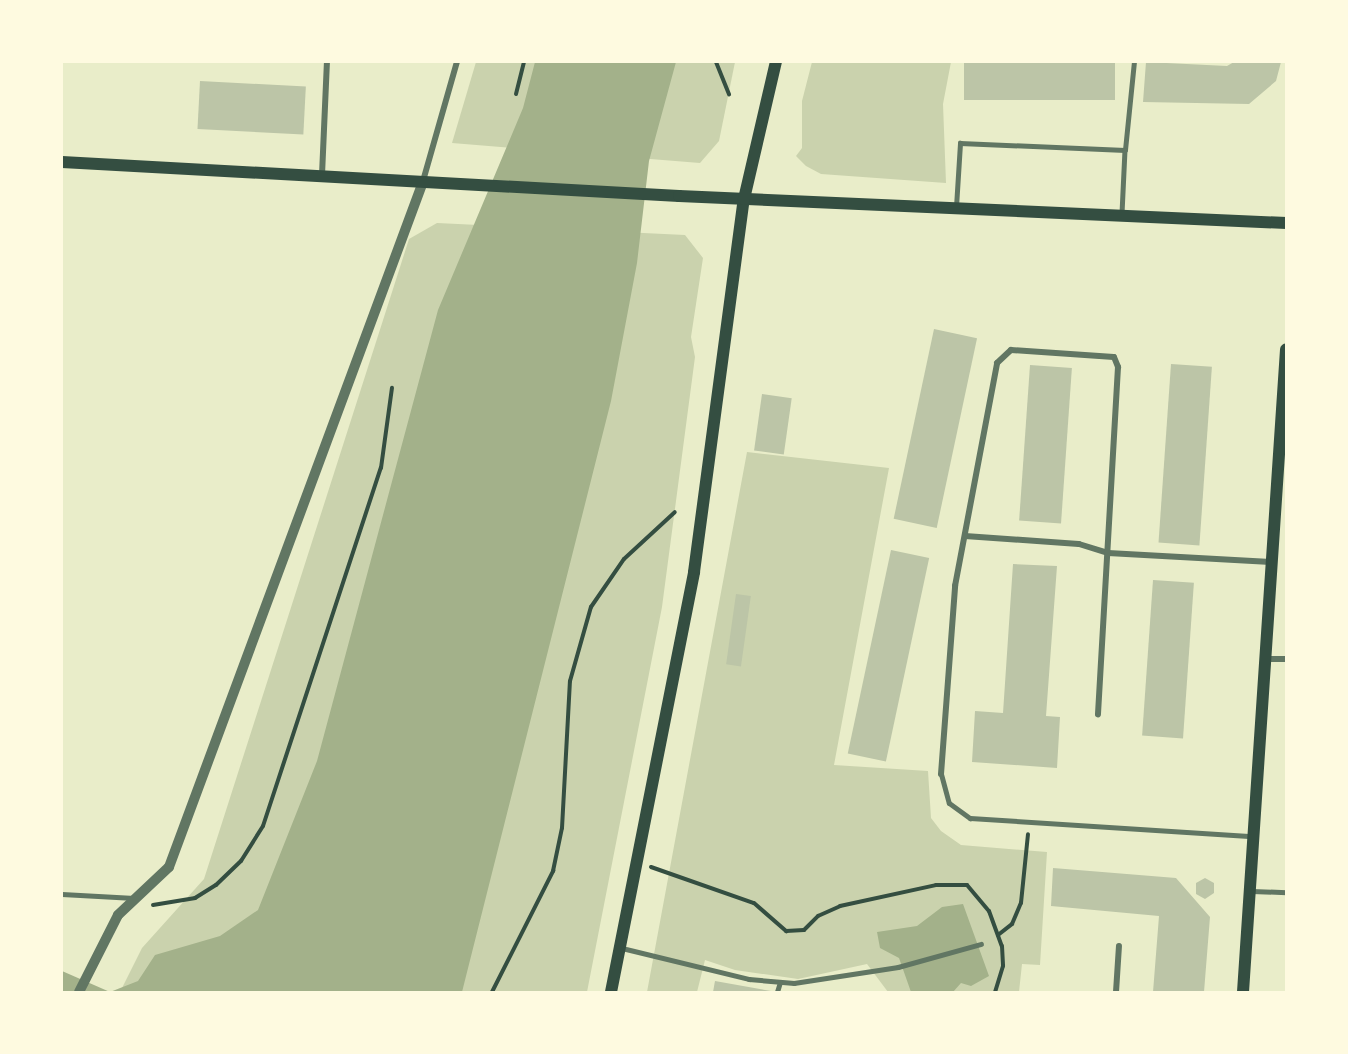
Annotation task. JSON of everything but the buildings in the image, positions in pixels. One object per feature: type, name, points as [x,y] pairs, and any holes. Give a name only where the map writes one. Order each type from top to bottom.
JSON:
[{"type":"main road","points":[[611,993],[694,572],[744,199],[776,62]]},
{"type":"main road","points":[[62,162],[679,196],[1287,223]]},
{"type":"main road","points":[[1243,993],[1264,659],[1287,349]]},
{"type":"street","points":[[322,175],[327,62]]},
{"type":"street","points":[[79,993],[118,915],[134,898],[154,885],[169,867],[423,182],[458,62]]},
{"type":"street","points":[[1098,714],[1118,367],[1114,357],[1011,350],[997,363],[955,586],[941,774],[949,803],[970,818],[1252,837]]},
{"type":"street","points":[[965,536],[1078,544],[1108,553],[1271,562]]},
{"type":"street","points":[[1264,659],[1287,659]]},
{"type":"street","points":[[1116,993],[1119,946]]},
{"type":"lane","points":[[1122,216],[1125,150],[1134,62]]},
{"type":"lane","points":[[956,208],[960,143],[1125,150]]},
{"type":"lane","points":[[1249,891],[1287,892]]},
{"type":"lane","points":[[62,894],[134,898]]},
{"type":"lane","points":[[620,947],[749,978],[780,982],[819,981],[898,967],[981,944]]},
{"type":"lane","points":[[777,993],[780,982]]},
{"type":"path","points":[[516,94],[524,62]]},
{"type":"path","points":[[716,62],[729,94]]},
{"type":"path","points":[[152,905],[195,898],[216,885],[241,861],[263,826],[381,468],[392,388]]},
{"type":"path","points":[[492,993],[553,872],[562,828],[570,681],[588,615],[624,559],[675,512]]},
{"type":"path","points":[[981,944],[1012,924],[1021,903],[1029,822]]},
{"type":"path","points":[[636,861],[754,903],[786,931],[804,930],[818,916],[840,906],[957,883],[978,894],[999,934],[1003,966],[995,993]]},
{"type":"shaded area","points":[[476,62],[735,62],[719,141],[700,163],[452,143]]},
{"type":"shaded area","points":[[535,62],[676,62],[649,161],[637,263],[611,401],[462,992],[110,992],[138,981],[155,955],[220,936],[258,910],[317,761],[438,310],[523,108]]},
{"type":"shaded area","points":[[812,62],[951,62],[943,104],[946,183],[821,174],[806,166],[796,156],[802,148],[802,101]]},
{"type":"shaded area","points":[[437,223],[685,235],[703,258],[691,337],[695,357],[662,607],[587,992],[120,992],[142,948],[204,879],[409,239]]},
{"type":"shaded area","points":[[747,452],[889,468],[834,765],[928,771],[931,818],[941,831],[961,845],[1047,852],[1040,965],[1022,964],[1019,992],[888,992],[867,964],[798,979],[735,970],[705,960],[697,992],[647,992]]},
{"type":"shaded area","points":[[963,904],[989,976],[971,986],[961,983],[953,992],[911,992],[899,958],[880,948],[877,932],[917,926],[942,907]]},
{"type":"shaded area","points":[[62,971],[110,992],[62,992]]}]
